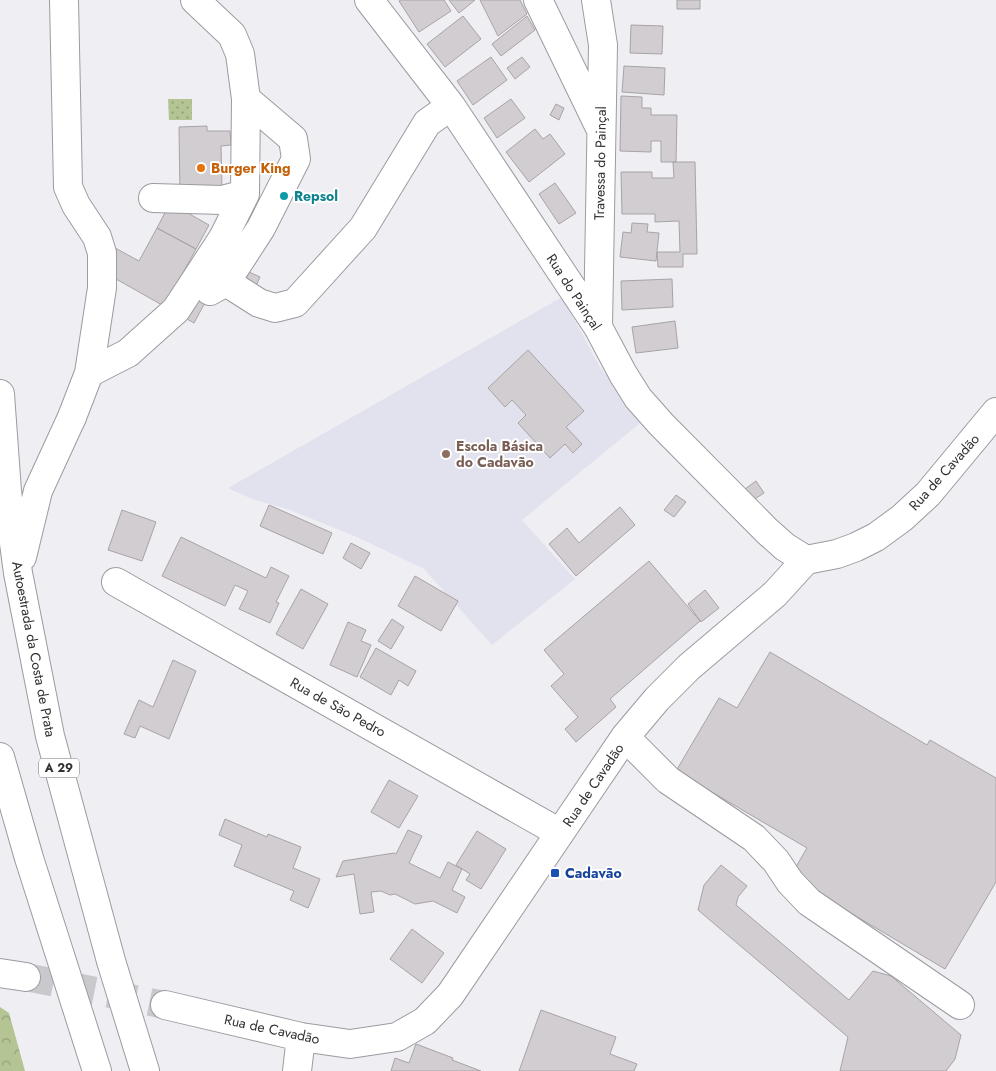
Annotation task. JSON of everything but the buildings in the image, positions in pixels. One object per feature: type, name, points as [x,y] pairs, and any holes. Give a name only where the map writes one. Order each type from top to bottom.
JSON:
[{"type":"main road","points":[[18,573],[38,491],[72,417],[89,373],[102,288],[102,253],[98,237],[76,205],[68,187],[64,0]]},
{"type":"main road","points":[[176,310],[223,238],[245,194],[246,99],[240,54],[232,35],[195,0]]},
{"type":"main road","name":"Rua do Painçal","points":[[369,0],[450,106],[598,327],[622,374],[638,398],[661,424],[767,531],[785,547],[806,560]]},
{"type":"main road","points":[[538,0],[600,130]]},
{"type":"main road","name":"Travessa do Painçal","points":[[596,0],[603,45],[598,327]]},
{"type":"main road","points":[[89,373],[128,353],[176,310],[226,282],[261,228],[296,159],[293,139],[246,99]]},
{"type":"main road","points":[[226,282],[260,303],[275,308],[295,303],[363,228],[427,124],[450,106]]},
{"type":"main road","points":[[153,198],[222,200],[245,194]]},
{"type":"main road","name":"Autoestrada da Costa de Prata","points":[[0,394],[7,491],[18,573],[50,736],[144,1071]]},
{"type":"main road","name":"Rua de Cavadão","points":[[165,1005],[301,1037],[350,1044],[397,1037],[425,1020],[450,995],[625,737],[657,699],[676,680],[775,594],[806,560],[837,554],[856,547],[876,537],[902,518],[928,494],[996,412]]},
{"type":"main road","name":"Rua de São Pedro","points":[[116,582],[560,833]]},
{"type":"main road","points":[[625,737],[668,780],[754,838],[776,861],[790,882],[809,902],[960,1005]]},
{"type":"main road","points":[[0,757],[29,858],[97,1071]]},
{"type":"main road","points":[[0,973],[26,977]]},
{"type":"main road","points":[[297,1071],[301,1037]]},
{"type":"shaded area","name":"Escola Básica do Cadavão","points":[[562,297],[601,369],[645,419],[522,520],[575,579],[492,645],[424,569],[359,538],[290,510],[252,499],[228,488]]},
{"type":"green space","points":[[168,99],[192,99],[192,120],[169,120]]},
{"type":"green space","points":[[0,1007],[9,1013],[25,1071],[0,1071]]},
{"type":"tunnel","points":[[26,977],[165,1005]]},
{"type":"place","name":"Burger King","points":[[201,168]]},
{"type":"place","name":"Repsol","points":[[284,196]]},
{"type":"place","name":"Escola Básica do Cadavão","points":[[446,454]]},
{"type":"place","name":"Cadavão","points":[[555,873]]}]
